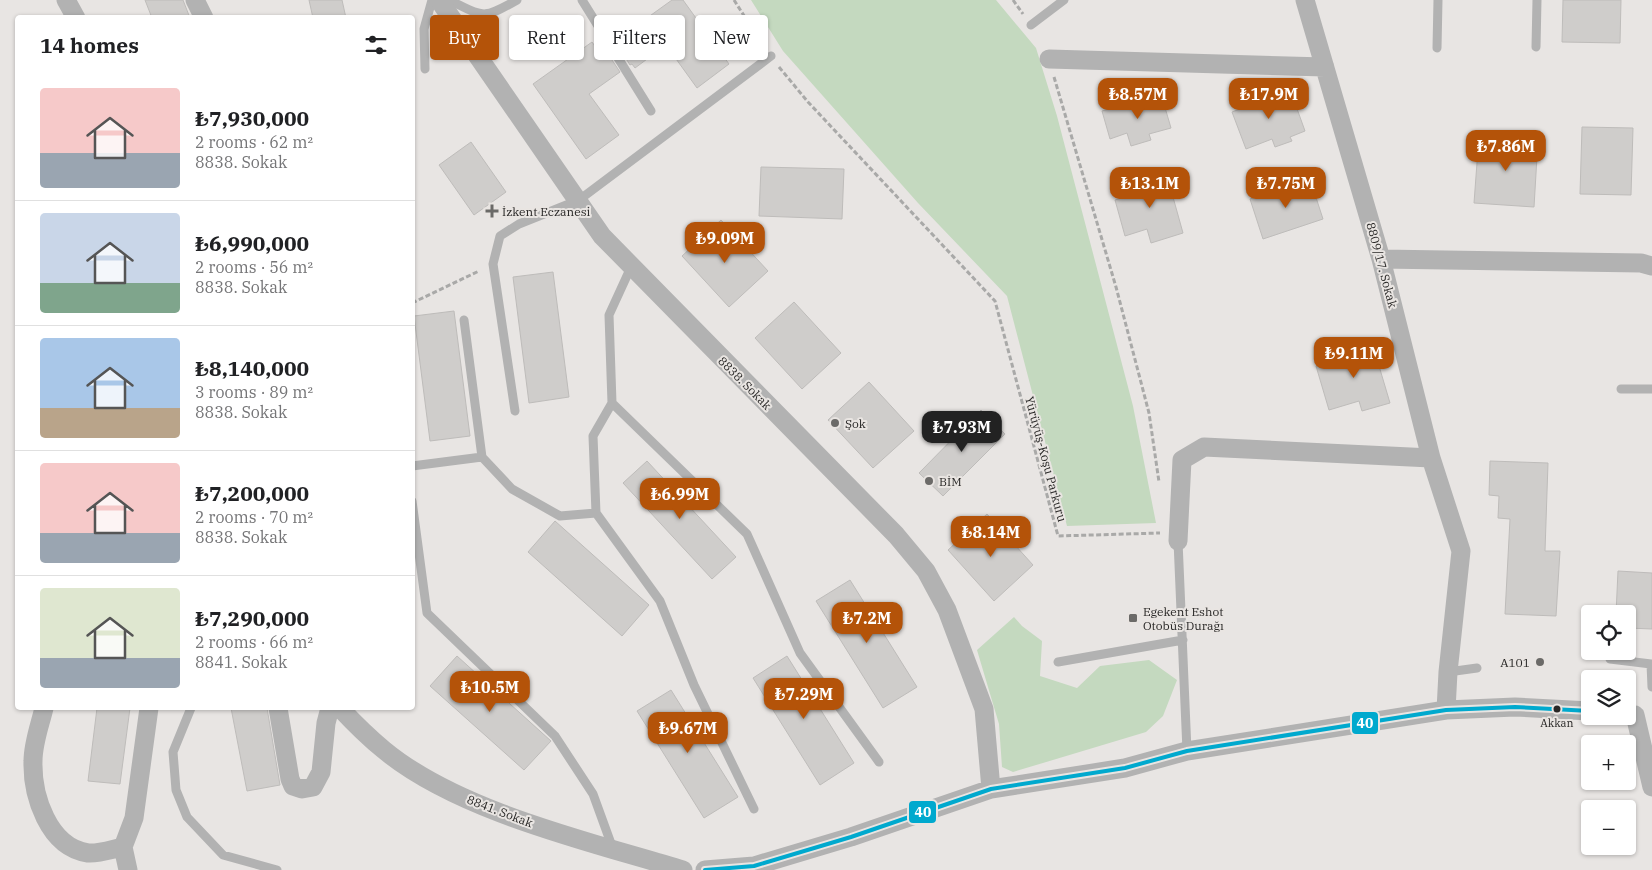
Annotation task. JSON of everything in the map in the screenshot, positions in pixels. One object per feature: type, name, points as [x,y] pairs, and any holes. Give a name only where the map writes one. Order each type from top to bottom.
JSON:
[{"type":"street","points":[[66,0],[74,15]]},
{"type":"street","points":[[195,0],[202,15]]},
{"type":"street","name":"8838. Sokak","points":[[439,0],[579,200],[602,236],[896,535],[926,571],[947,610],[984,709],[992,790]]},
{"type":"street","name":"8809/17. Sokak","points":[[1305,0],[1381,259],[1431,458],[1461,551],[1448,672],[1446,710]]},
{"type":"street","points":[[1049,59],[1325,67]]},
{"type":"street","points":[[1381,259],[1631,263],[1652,266]]},
{"type":"street","points":[[1172,537],[1182,460],[1204,447],[1431,458]]},
{"type":"street","points":[[705,870],[754,866],[851,837],[992,790],[1125,768],[1187,751],[1446,710],[1515,707],[1581,711]]},
{"type":"street","points":[[44,710],[33,759],[34,788],[50,828],[67,844],[89,853],[123,847]]},
{"type":"street","points":[[128,870],[123,847],[134,818],[148,710]]},
{"type":"street","points":[[278,710],[290,780],[294,786],[302,789],[313,787],[321,772],[326,723],[329,710]]},
{"type":"street","name":"8841. Sokak","points":[[342,710],[385,751],[427,779],[477,804],[613,849],[684,870]]},
{"type":"street","points":[[1638,716],[1652,787]]},
{"type":"lane","points":[[425,69],[424,29],[432,0]]},
{"type":"lane","points":[[448,0],[480,15],[491,14],[517,0]]},
{"type":"lane","points":[[582,0],[651,111]]},
{"type":"lane","points":[[1031,25],[1064,0]]},
{"type":"lane","points":[[1437,48],[1438,0]]},
{"type":"lane","points":[[1536,47],[1537,0]]},
{"type":"lane","points":[[515,411],[493,264],[500,236],[508,229],[579,200],[770,56]]},
{"type":"lane","points":[[631,267],[609,315],[612,403],[593,436],[596,513],[660,601],[694,684],[754,809]]},
{"type":"lane","points":[[464,320],[482,457],[512,489],[560,516],[596,513]]},
{"type":"lane","points":[[1621,389],[1652,389]]},
{"type":"lane","points":[[612,403],[746,534],[800,653],[879,762]]},
{"type":"lane","points":[[415,466],[482,457]]},
{"type":"lane","points":[[415,523],[427,612],[555,736],[593,794],[613,849]]},
{"type":"lane","points":[[1172,537],[1183,640],[1187,751]]},
{"type":"lane","points":[[1058,662],[1183,640]]},
{"type":"lane","points":[[1618,660],[1651,664],[1652,687]]},
{"type":"lane","points":[[1448,672],[1476,668]]},
{"type":"lane","points":[[189,710],[173,752],[176,790],[187,817],[223,855],[277,870]]},
{"type":"path","name":"Yürüyüş-Koşu Parkuru","points":[[734,0],[770,56],[808,102],[995,301],[1058,536],[1172,537]]},
{"type":"path","points":[[1014,0],[1031,25]]},
{"type":"path","points":[[1049,59],[1116,287],[1149,413],[1160,487]]},
{"type":"path","points":[[415,302],[493,264]]},
{"type":"green space","points":[[751,0],[996,0],[1036,48],[1057,116],[1133,406],[1156,523],[1067,526],[1007,296],[918,203],[783,51],[768,27],[768,15],[760,15]]},
{"type":"green space","points":[[1014,617],[1022,626],[1042,641],[1040,676],[1077,688],[1100,666],[1149,660],[1177,680],[1163,716],[1146,732],[1013,772],[1002,767],[999,724],[977,650]]},
{"type":"building","points":[[145,0],[183,0],[189,15],[151,15]]},
{"type":"building","points":[[309,0],[342,0],[345,15],[312,15]]},
{"type":"building","points":[[672,0],[683,0],[695,17],[695,60],[726,60],[729,64],[697,88],[677,60],[685,60],[685,15],[651,15]]},
{"type":"building","points":[[1563,0],[1621,0],[1620,43],[1562,42]]},
{"type":"building","points":[[592,42],[594,45],[594,60],[612,60],[620,72],[589,94],[619,135],[586,159],[533,84],[567,60],[584,60],[584,48]]},
{"type":"building","points":[[627,60],[646,60],[635,68],[632,64],[630,65]]},
{"type":"building","points":[[1277,91],[1279,97],[1291,92],[1305,131],[1290,137],[1292,141],[1275,147],[1272,139],[1246,149],[1232,112],[1256,103],[1255,99]]},
{"type":"building","points":[[1161,94],[1171,128],[1149,134],[1151,140],[1131,146],[1127,133],[1110,139],[1102,111]]},
{"type":"building","points":[[1582,127],[1633,128],[1631,195],[1580,194]]},
{"type":"building","points":[[1479,136],[1538,140],[1534,207],[1474,203]]},
{"type":"building","points":[[471,142],[506,192],[474,215],[439,165]]},
{"type":"building","points":[[761,167],[844,169],[842,219],[759,216]]},
{"type":"building","points":[[1166,172],[1183,233],[1151,243],[1147,229],[1125,236],[1115,200],[1132,195],[1129,183]]},
{"type":"building","points":[[1310,179],[1323,219],[1263,239],[1250,199]]},
{"type":"building","points":[[721,220],[768,271],[729,307],[682,256]]},
{"type":"building","points":[[553,272],[569,397],[529,403],[513,277]]},
{"type":"building","points":[[794,302],[841,353],[802,389],[755,338]]},
{"type":"building","points":[[454,311],[470,436],[430,441],[415,316]]},
{"type":"building","points":[[1371,339],[1390,403],[1362,411],[1359,401],[1329,410],[1316,366],[1346,357],[1343,347]]},
{"type":"building","points":[[869,382],[914,431],[873,468],[828,420]]},
{"type":"building","points":[[981,410],[1005,434],[943,496],[919,473]]},
{"type":"building","points":[[647,461],[736,557],[712,579],[623,483]]},
{"type":"building","points":[[1490,461],[1548,463],[1545,551],[1560,551],[1556,616],[1505,614],[1510,519],[1498,518],[1499,496],[1489,495]]},
{"type":"building","points":[[987,514],[1033,565],[994,601],[948,550]]},
{"type":"building","points":[[555,521],[649,605],[622,636],[528,552]]},
{"type":"building","points":[[1618,571],[1652,573],[1652,629],[1636,628],[1636,605],[1616,605]]},
{"type":"building","points":[[850,580],[917,687],[883,708],[816,601]]},
{"type":"building","points":[[457,656],[551,741],[524,770],[430,686]]},
{"type":"building","points":[[787,656],[854,763],[820,785],[753,678]]},
{"type":"building","points":[[671,690],[738,797],[704,818],[637,711]]},
{"type":"building","points":[[97,710],[130,710],[120,784],[88,781]]},
{"type":"building","points":[[231,710],[267,710],[280,785],[247,791]]},
{"type":"transit line","name":"40","points":[[705,870],[754,866],[851,837],[991,789],[1125,768],[1187,751],[1446,710],[1515,707],[1581,711]]},
{"type":"place","name":"İzkent Eczanesi","points":[[492,211]]},
{"type":"place","name":"Şok","points":[[835,423]]},
{"type":"place","name":"BİM","points":[[929,481]]},
{"type":"place","name":"Egekent Eshot Otobüs Durağı","points":[[1133,618]]},
{"type":"place","name":"A101","points":[[1540,662]]},
{"type":"place","name":"Akkan","points":[[1557,709]]}]
